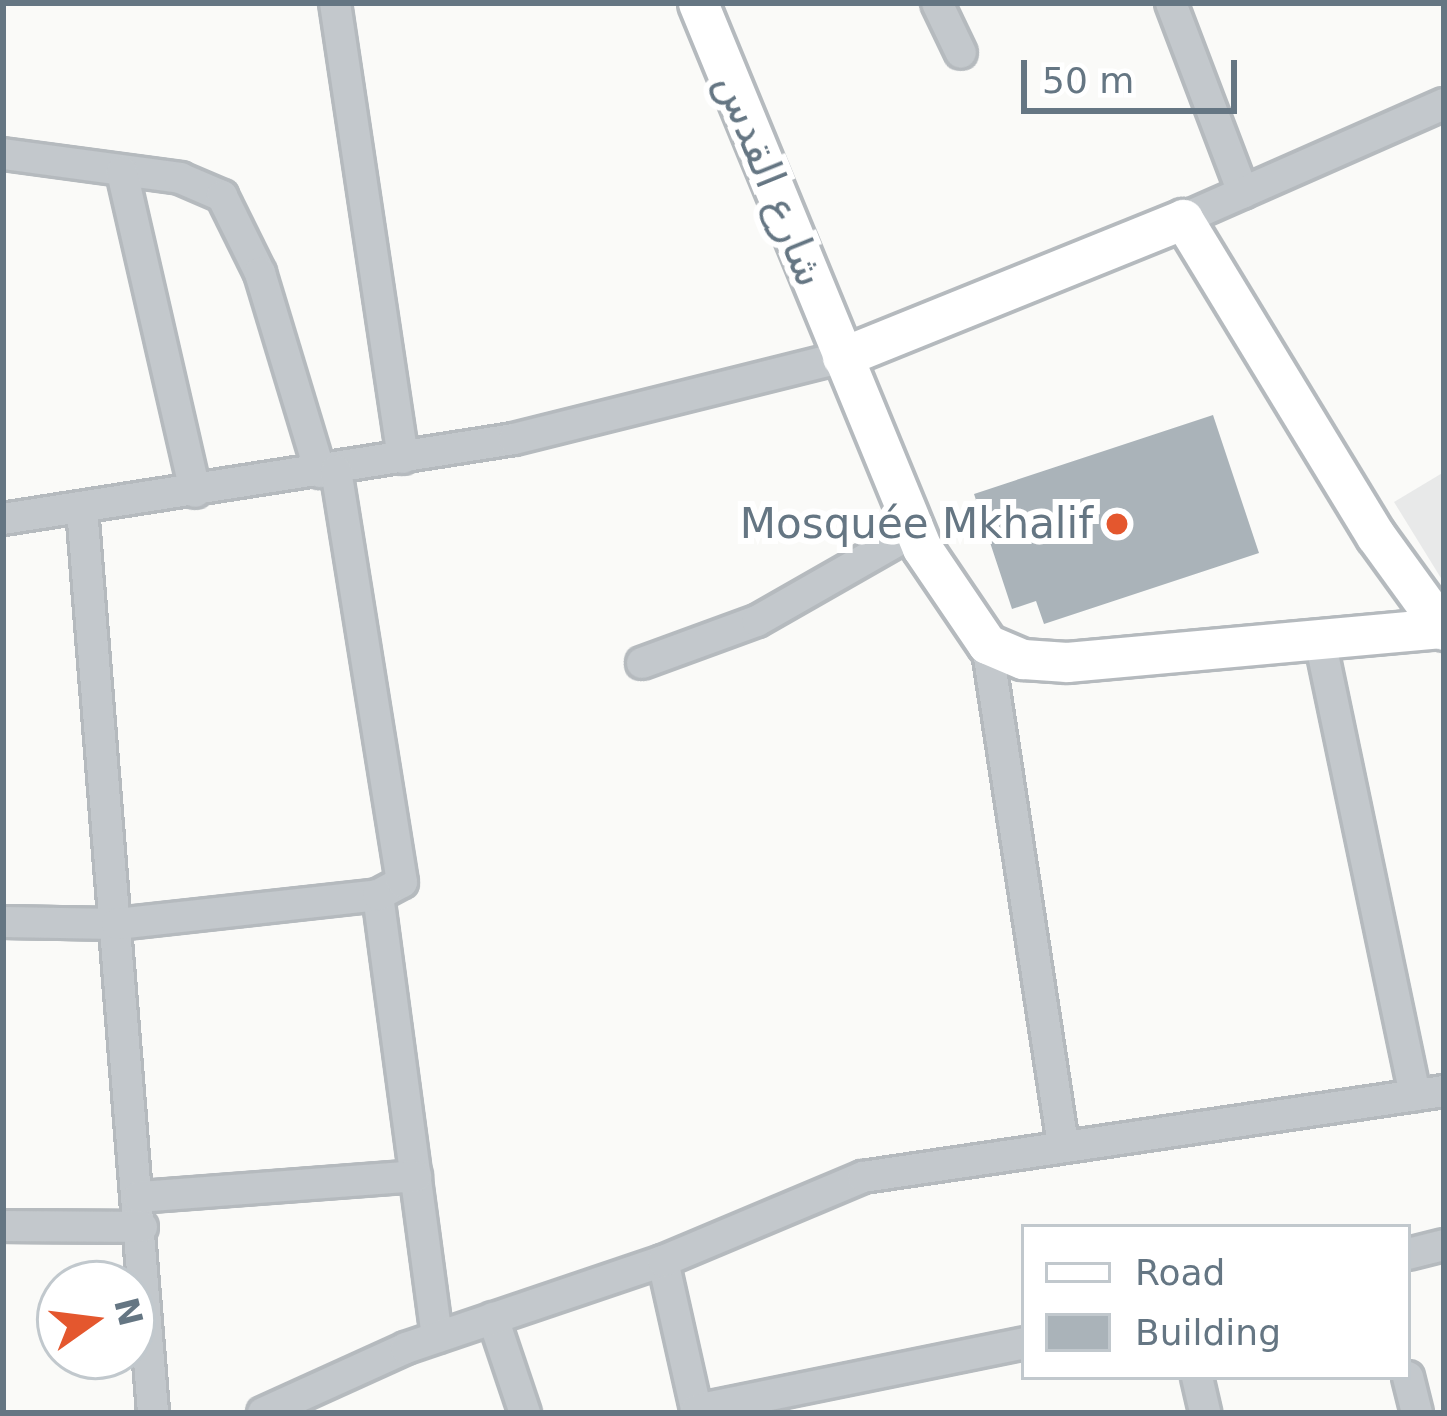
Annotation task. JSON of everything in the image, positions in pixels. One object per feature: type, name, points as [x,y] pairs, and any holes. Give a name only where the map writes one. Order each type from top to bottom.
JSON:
[{"type":"main road","name":"شارع القدس","points":[[698,3],[915,531],[964,620],[987,644]]},
{"type":"main road","points":[[842,357],[1183,219],[1376,536],[1444,629]]},
{"type":"main road","points":[[987,644],[1023,659],[1067,662],[1444,629]]},
{"type":"street","points":[[334,3],[403,458]]},
{"type":"street","points":[[937,3],[961,53]]},
{"type":"street","points":[[1171,3],[1243,193]]},
{"type":"street","points":[[1183,219],[1444,104]]},
{"type":"street","points":[[3,154],[180,178],[222,196],[236,217],[328,471],[403,869],[397,890],[378,895],[117,924],[3,922]]},
{"type":"street","points":[[122,172],[195,492]]},
{"type":"street","points":[[3,519],[514,439],[842,357]]},
{"type":"street","points":[[82,508],[141,1212],[153,1413]]},
{"type":"street","points":[[642,663],[757,621],[915,531]]},
{"type":"street","points":[[263,1413],[437,1337],[663,1262],[863,1177],[1429,1093],[1320,640]]},
{"type":"street","points":[[987,644],[1063,1145]]},
{"type":"street","points":[[378,895],[437,1337]]},
{"type":"street","points":[[3,1226],[416,1176]]},
{"type":"street","points":[[1411,1253],[1444,1245]]},
{"type":"street","points":[[663,1262],[697,1412],[1021,1344]]},
{"type":"street","points":[[493,1318],[525,1413]]},
{"type":"street","points":[[1198,1380],[1205,1413]]},
{"type":"street","points":[[1409,1380],[1417,1413]]},
{"type":"shaded area","points":[[1444,472],[1444,583],[1394,502]]},
{"type":"building","name":"Mosquée Mkhalif","points":[[1213,415],[1259,553],[1044,624],[1036,601],[1012,609],[974,494]]},
{"type":"place","name":"Mosquée Mkhalif","points":[[1117,524]]}]
